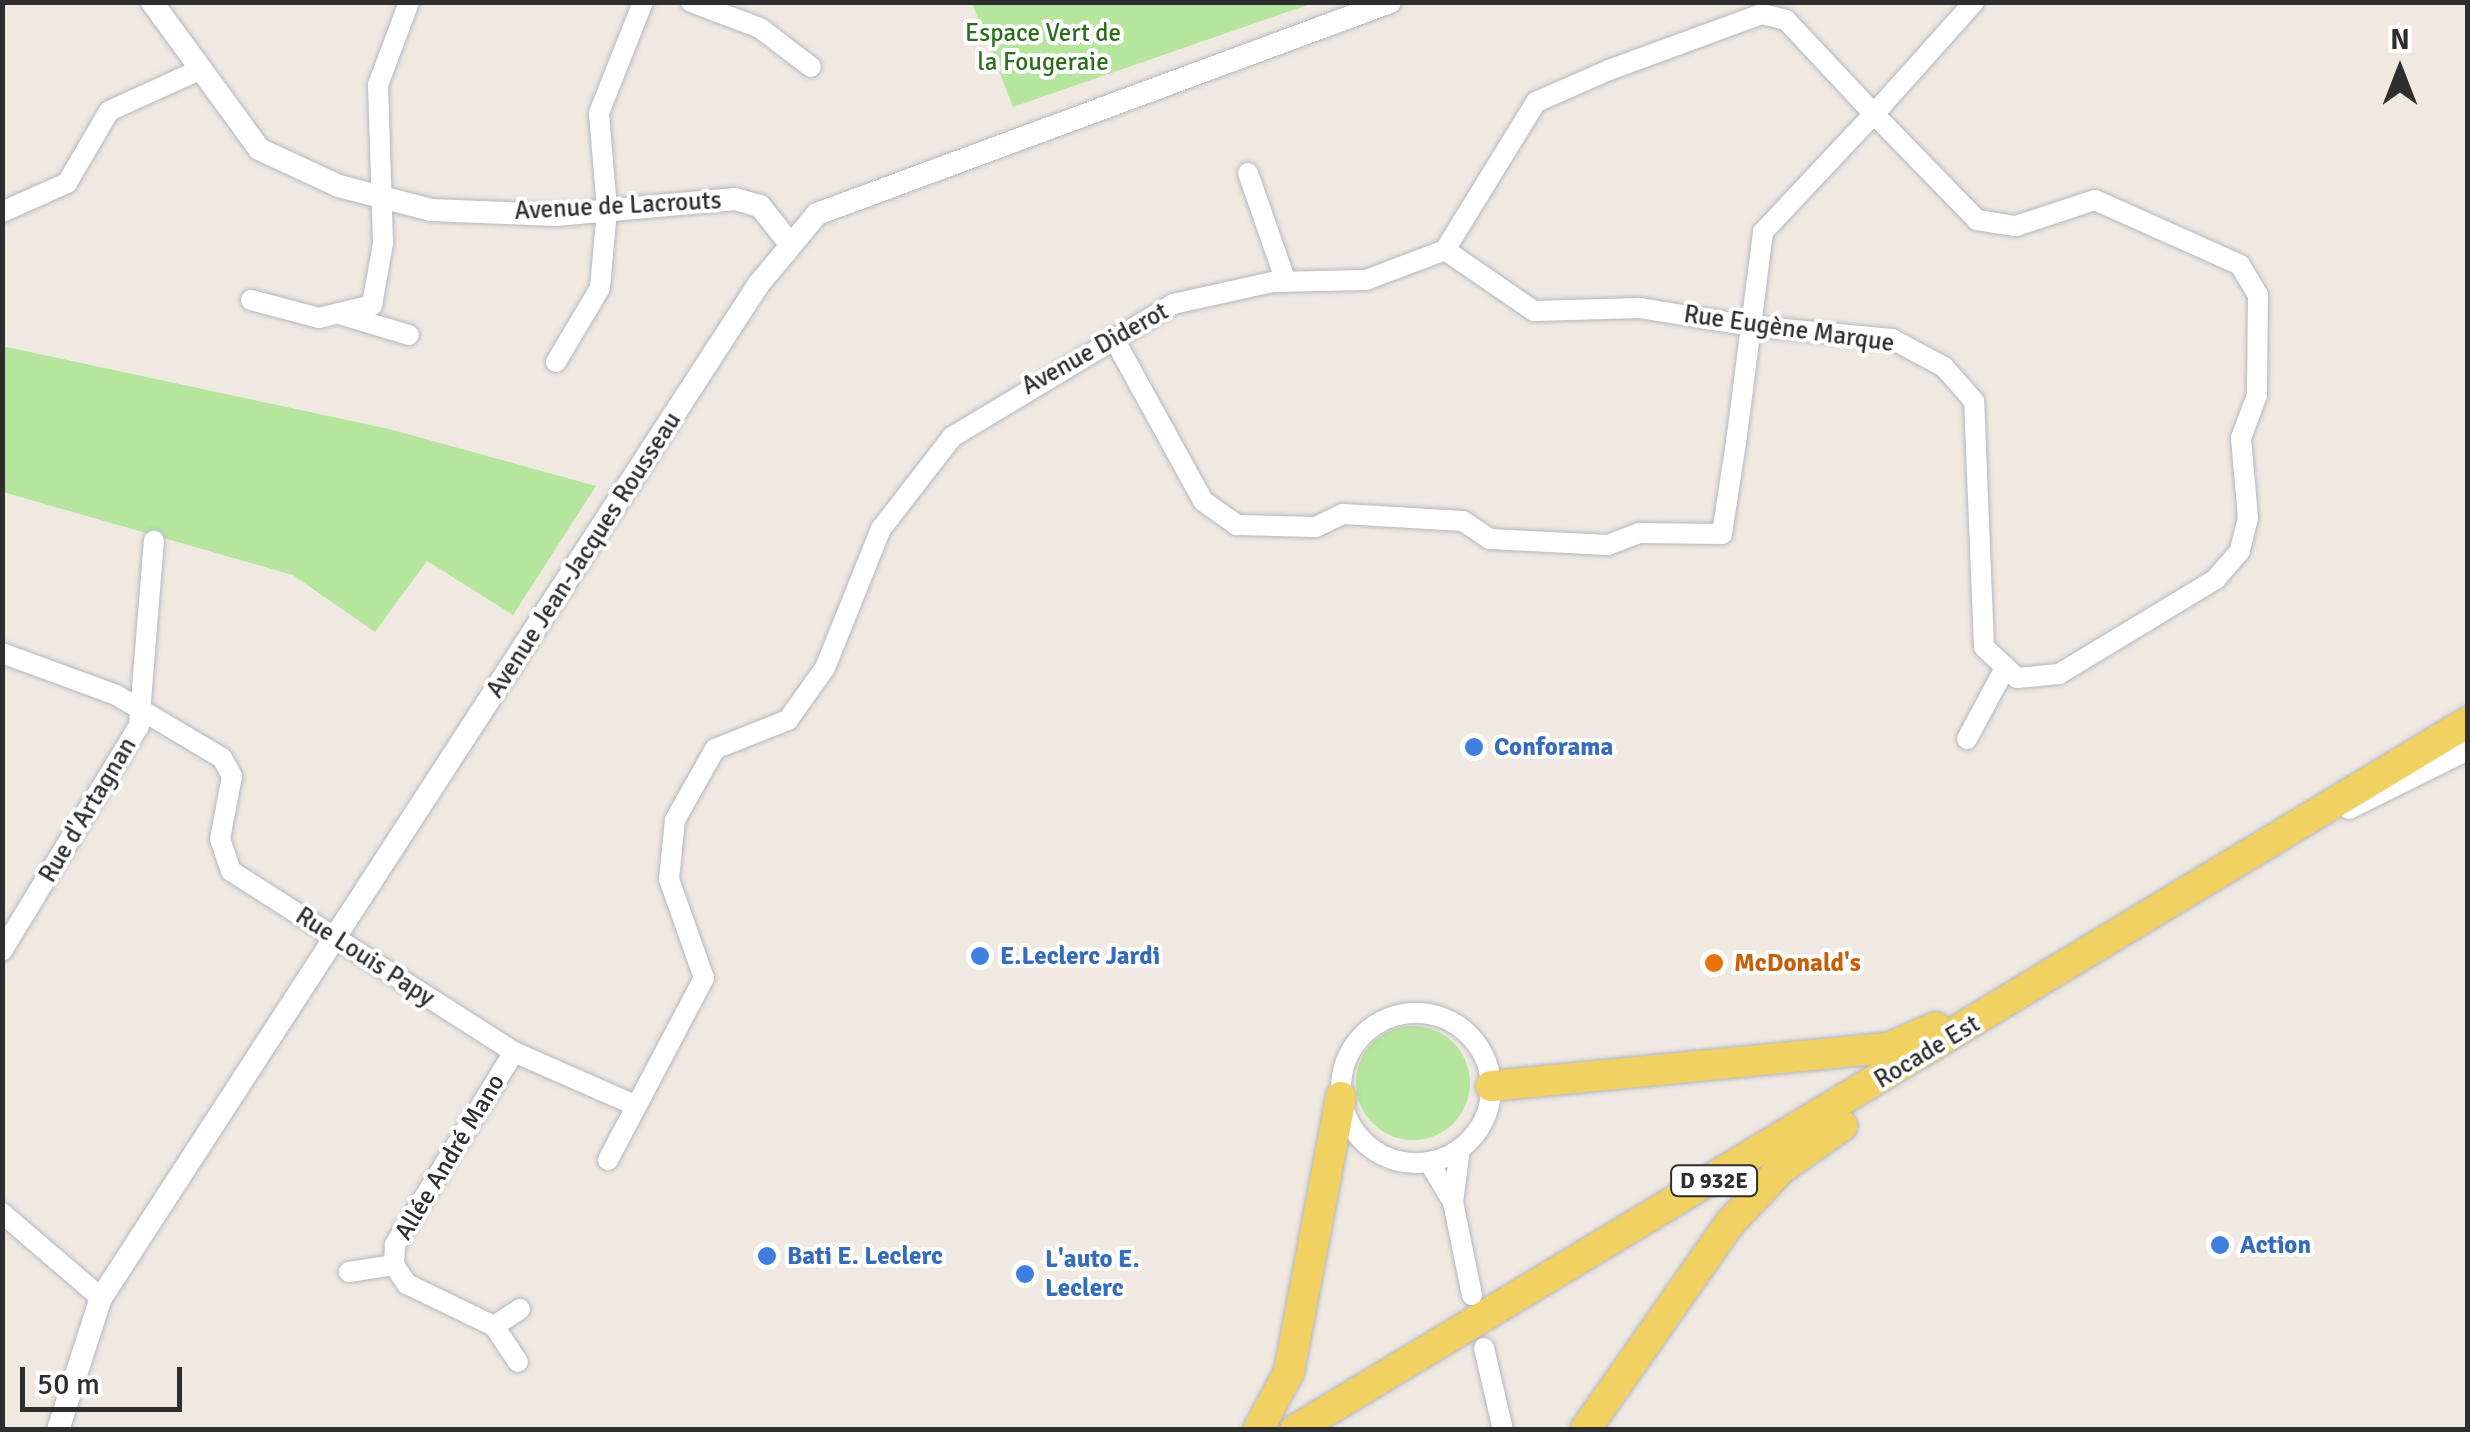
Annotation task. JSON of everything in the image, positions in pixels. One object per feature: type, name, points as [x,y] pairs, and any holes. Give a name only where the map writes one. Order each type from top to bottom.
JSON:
[{"type":"main road","name":"Rocade Est","points":[[1296,1430],[2282,838],[2468,722]]},
{"type":"main road","points":[[1491,1086],[1906,1043],[2164,890],[2250,856]]},
{"type":"main road","points":[[1585,1430],[1658,1318],[1781,1169],[1997,1025],[2043,981]]},
{"type":"main road","points":[[1258,1430],[1289,1372],[1341,1097]]},
{"type":"main road","name":"Rocade Est","points":[[1314,1430],[1383,1378]]},
{"type":"street","name":"Avenue de Lacrouts","points":[[152,2],[197,71],[258,149],[375,196],[431,210],[607,209],[734,199],[760,206],[790,244]]},
{"type":"street","points":[[340,314],[372,306],[382,243],[375,196],[378,85],[409,2]]},
{"type":"street","points":[[556,362],[600,288],[607,209],[599,113],[643,2]]},
{"type":"street","points":[[691,2],[760,28],[811,67]]},
{"type":"street","name":"Avenue Jean-Jacques Rousseau","points":[[58,1430],[100,1298],[790,244],[817,214],[855,193],[1390,2]]},
{"type":"street","points":[[1113,337],[1203,501],[1236,524],[1316,528],[1343,514],[1464,521],[1490,539],[1608,545],[1639,533],[1722,534],[1762,232],[1974,2]]},
{"type":"street","points":[[1445,250],[1536,102],[1729,22],[1786,20],[1978,220],[2016,226],[2095,200],[2240,265],[2258,295],[2257,395],[2241,438],[2248,518],[2240,551],[2216,579],[2060,674],[2003,672],[1967,739]]},
{"type":"street","points":[[2,212],[67,183],[110,111],[197,71]]},
{"type":"street","points":[[1248,173],[1286,282]]},
{"type":"street","name":"Avenue Diderot","points":[[635,1106],[704,978],[666,844],[715,749],[788,720],[825,668],[855,576],[931,455],[1113,337],[1172,304],[1286,282],[1366,280],[1445,250]]},
{"type":"street","name":"Rue Eugène Marque","points":[[1445,250],[1534,311],[1640,308],[1751,326],[1892,339],[1944,367],[1974,401],[1979,621],[2003,672]]},
{"type":"street","points":[[252,300],[340,314],[409,335]]},
{"type":"street","name":"Rue d'Artagnan","points":[[2,951],[141,718],[154,541]]},
{"type":"street","name":"Rue Louis Papy","points":[[2,652],[116,695],[141,718],[187,732],[222,758],[232,776],[220,839],[231,871],[514,1052],[635,1106]]},
{"type":"street","points":[[2282,838],[2468,749]]},
{"type":"street","points":[[1406,1014],[1439,1017],[1473,1040],[1491,1086],[1483,1121],[1460,1149],[1429,1162],[1371,1148],[1341,1097],[1358,1040],[1406,1014]]},
{"type":"street","name":"Allée André Mano","points":[[494,1326],[407,1284],[394,1266],[395,1245],[514,1052]]},
{"type":"street","points":[[608,1160],[635,1106]]},
{"type":"street","points":[[1460,1149],[1453,1202],[1472,1295]]},
{"type":"street","points":[[1429,1162],[1453,1202]]},
{"type":"street","points":[[2,1213],[100,1298]]},
{"type":"street","name":"Allée André Mano","points":[[350,1272],[394,1266]]},
{"type":"street","points":[[518,1362],[494,1326],[520,1309]]},
{"type":"street","points":[[1484,1348],[1503,1430]]},
{"type":"green space","name":"Espace Vert de la Fougeraie","points":[[972,3],[1313,3],[1013,107]]},
{"type":"green space","points":[[2,346],[389,429],[596,486],[513,615],[427,561],[375,632],[293,575],[3,492]]},
{"type":"green space","points":[[1413,1026],[1435,1030],[1454,1042],[1466,1061],[1470,1083],[1466,1105],[1454,1124],[1435,1136],[1413,1140],[1391,1136],[1372,1124],[1360,1105],[1356,1083],[1360,1061],[1372,1042],[1391,1030]]},
{"type":"place","name":"Conforama","points":[[1474,747]]},
{"type":"place","name":"E.Leclerc Jardi","points":[[980,956]]},
{"type":"place","name":"McDonald's","points":[[1714,963]]},
{"type":"place","name":"Action","points":[[2220,1245]]},
{"type":"place","name":"Bati E. Leclerc","points":[[767,1256]]},
{"type":"place","name":"L'auto E. Leclerc","points":[[1025,1274]]}]
